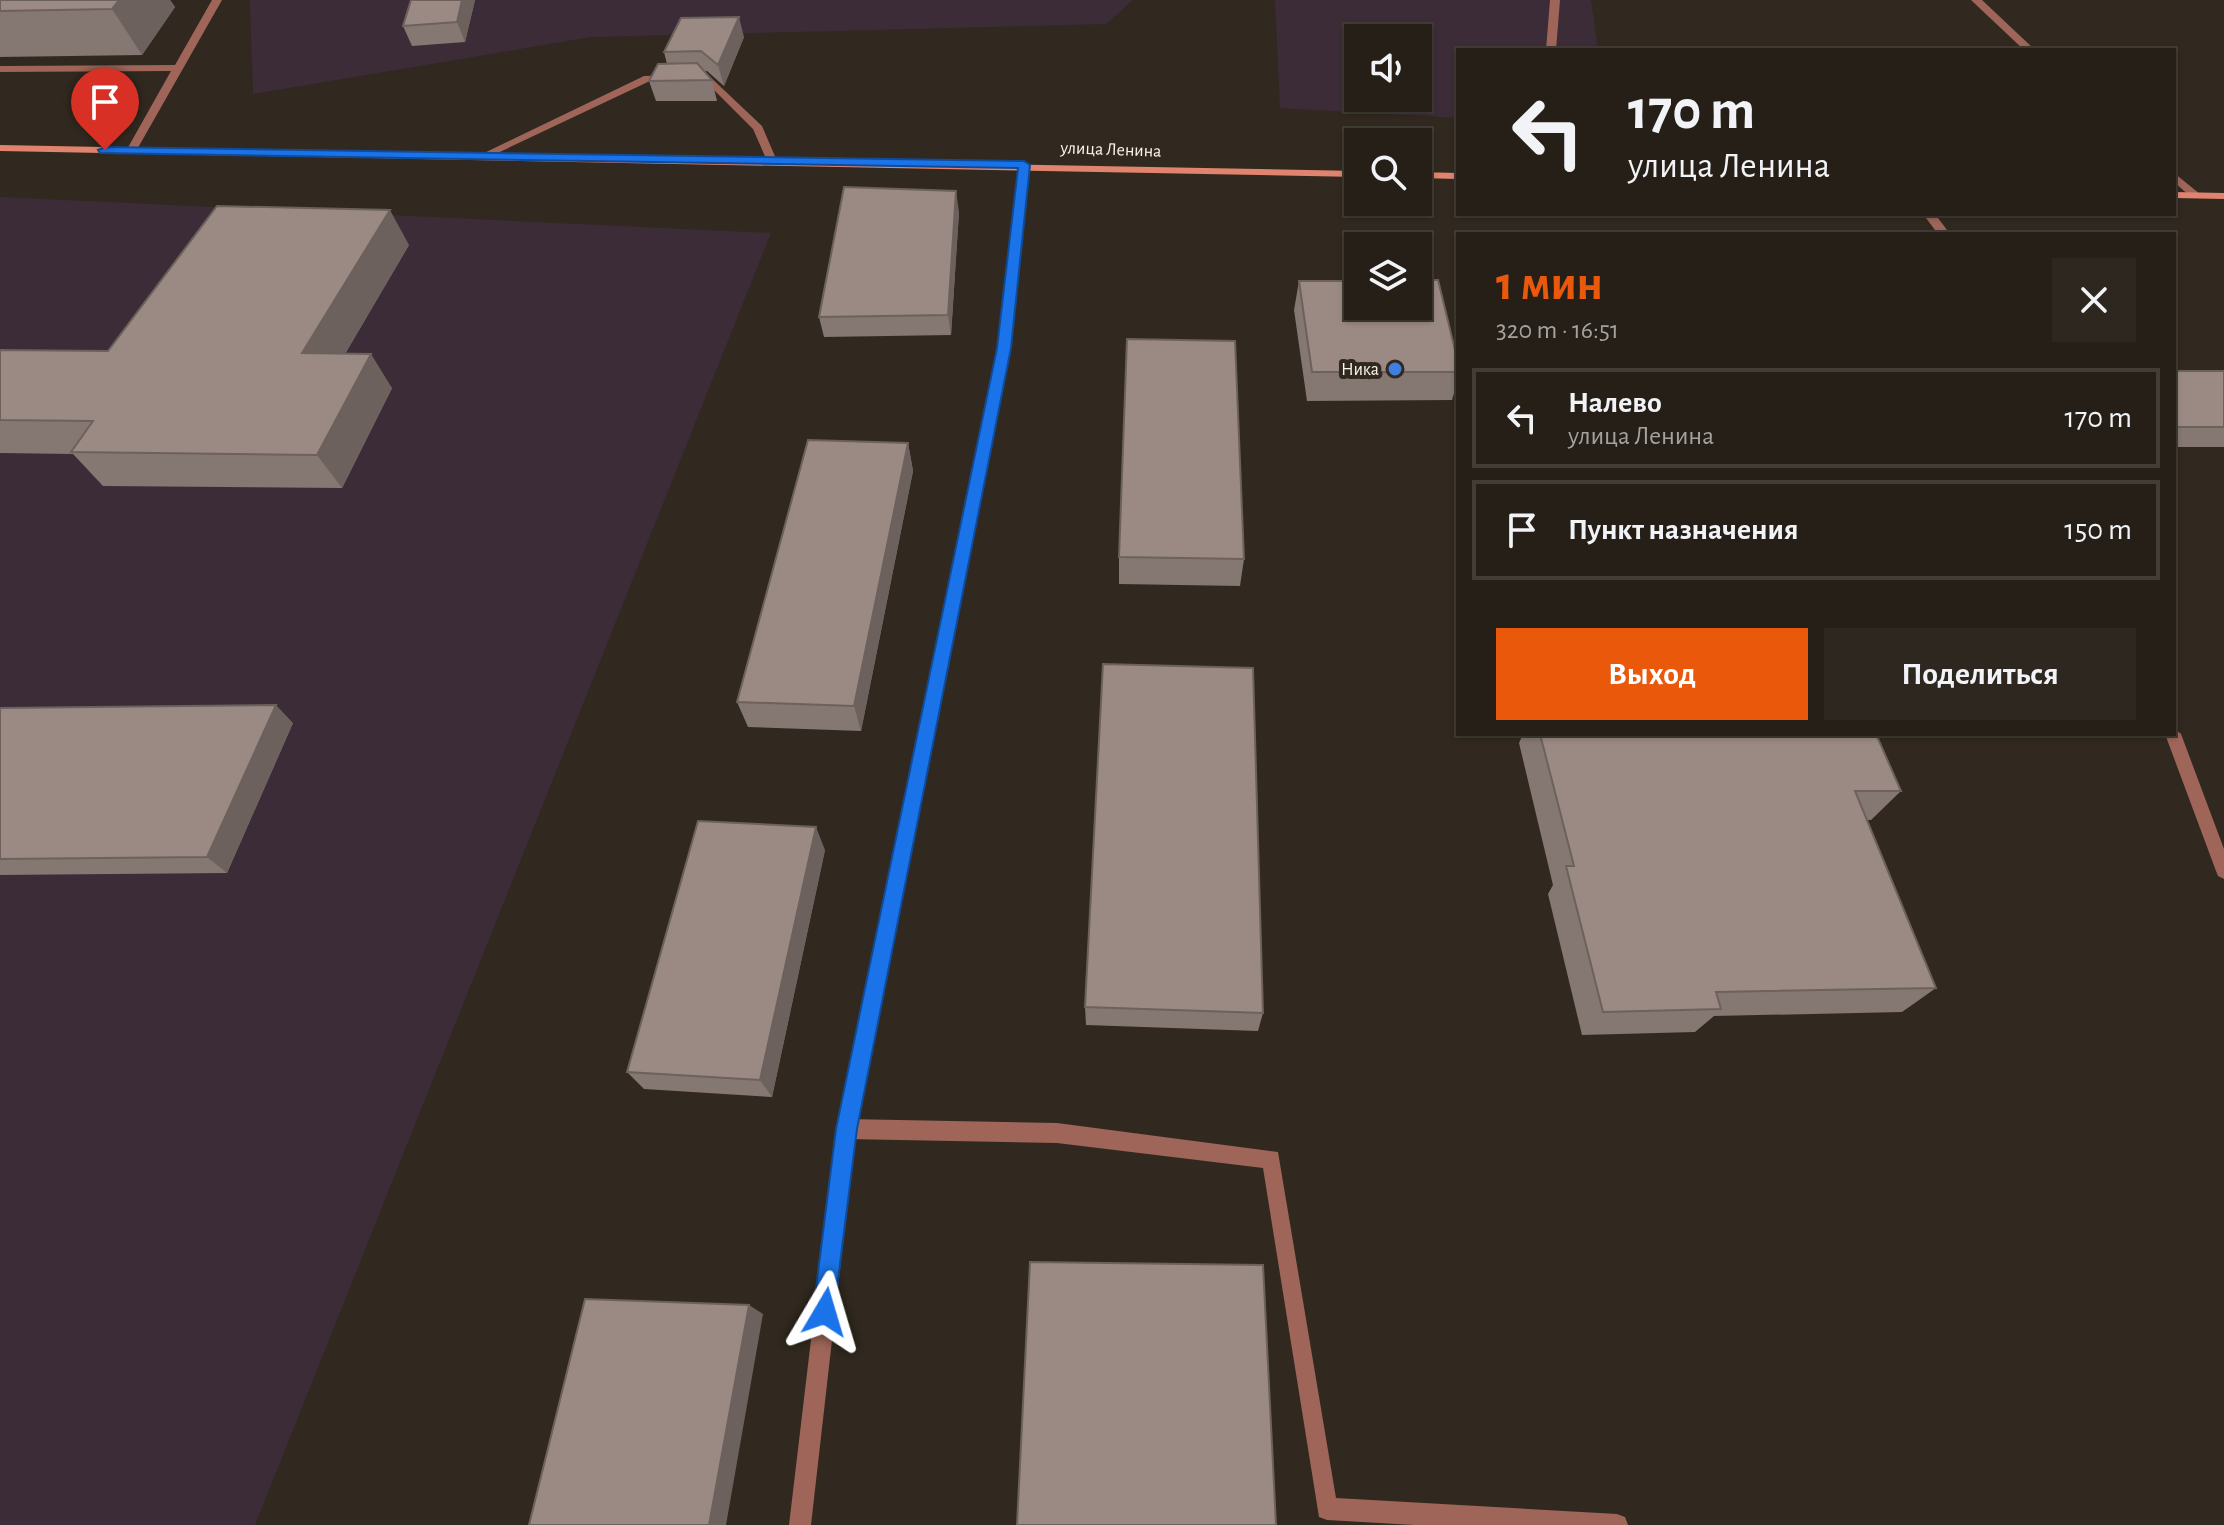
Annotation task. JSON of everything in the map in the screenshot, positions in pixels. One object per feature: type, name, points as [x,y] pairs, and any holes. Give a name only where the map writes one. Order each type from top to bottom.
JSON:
[{"type":"main road","name":"улица Ленина","points":[[0,148],[1024,165],[1344,174]]},
{"type":"main road","points":[[1432,175],[1456,176]]},
{"type":"main road","points":[[2176,195],[2224,196]]},
{"type":"street","points":[[131,151],[217,0]]},
{"type":"street","points":[[1551,48],[1555,0]]},
{"type":"street","points":[[1976,0],[2028,48]]},
{"type":"street","points":[[0,69],[177,68]]},
{"type":"street","points":[[483,156],[648,78],[707,77],[758,128],[772,161]]},
{"type":"street","points":[[800,1525],[846,1129],[1004,348],[1024,165]]},
{"type":"street","points":[[2176,178],[2196,196]]},
{"type":"street","points":[[2174,736],[2224,871]]},
{"type":"street","points":[[846,1129],[1057,1133],[1271,1159],[1327,1509],[1617,1525]]},
{"type":"shaded area","points":[[250,0],[1133,0],[1106,24],[591,37],[253,94]]},
{"type":"shaded area","points":[[1275,0],[1591,0],[1598,48],[1456,48],[1456,118],[1351,112],[1432,112],[1432,24],[1344,24],[1344,112],[1280,108]]},
{"type":"shaded area","points":[[0,197],[771,233],[255,1525],[0,1525]]},
{"type":"building","points":[[0,0],[119,0],[112,9],[0,11]]},
{"type":"building","points":[[411,0],[462,0],[457,22],[403,26]]},
{"type":"building","points":[[739,17],[718,65],[701,51],[664,52],[681,18]]},
{"type":"building","points":[[697,63],[712,80],[649,81],[658,64]]},
{"type":"building","points":[[844,187],[956,191],[948,315],[819,317]]},
{"type":"building","points":[[217,206],[390,210],[302,353],[371,354],[317,455],[71,452],[93,421],[0,420],[0,350],[108,351]]},
{"type":"building","points":[[1432,280],[1438,280],[1456,354],[1456,372],[1312,372],[1299,281],[1344,281],[1344,320],[1432,320]]},
{"type":"building","points":[[1127,339],[1235,341],[1244,559],[1119,557]]},
{"type":"building","points":[[2176,371],[2224,371],[2224,427],[2176,427]]},
{"type":"building","points":[[808,440],[908,443],[854,706],[737,702]]},
{"type":"building","points":[[1103,664],[1253,668],[1263,1013],[1085,1007]]},
{"type":"building","points":[[276,705],[207,857],[0,859],[0,708]]},
{"type":"building","points":[[1541,736],[1877,736],[1901,791],[1855,791],[1936,988],[1716,992],[1721,1009],[1603,1012],[1566,866],[1574,866]]},
{"type":"building","points":[[698,821],[816,827],[760,1080],[627,1072]]},
{"type":"building","points":[[1030,1262],[1263,1265],[1276,1525],[1017,1525]]},
{"type":"building","points":[[585,1299],[749,1305],[709,1525],[529,1525]]},
{"type":"place","name":"Ника","points":[[1395,369]]},
{"type":"route","points":[[105,150],[1024,165],[1004,348],[846,1129],[825,1312]]}]
